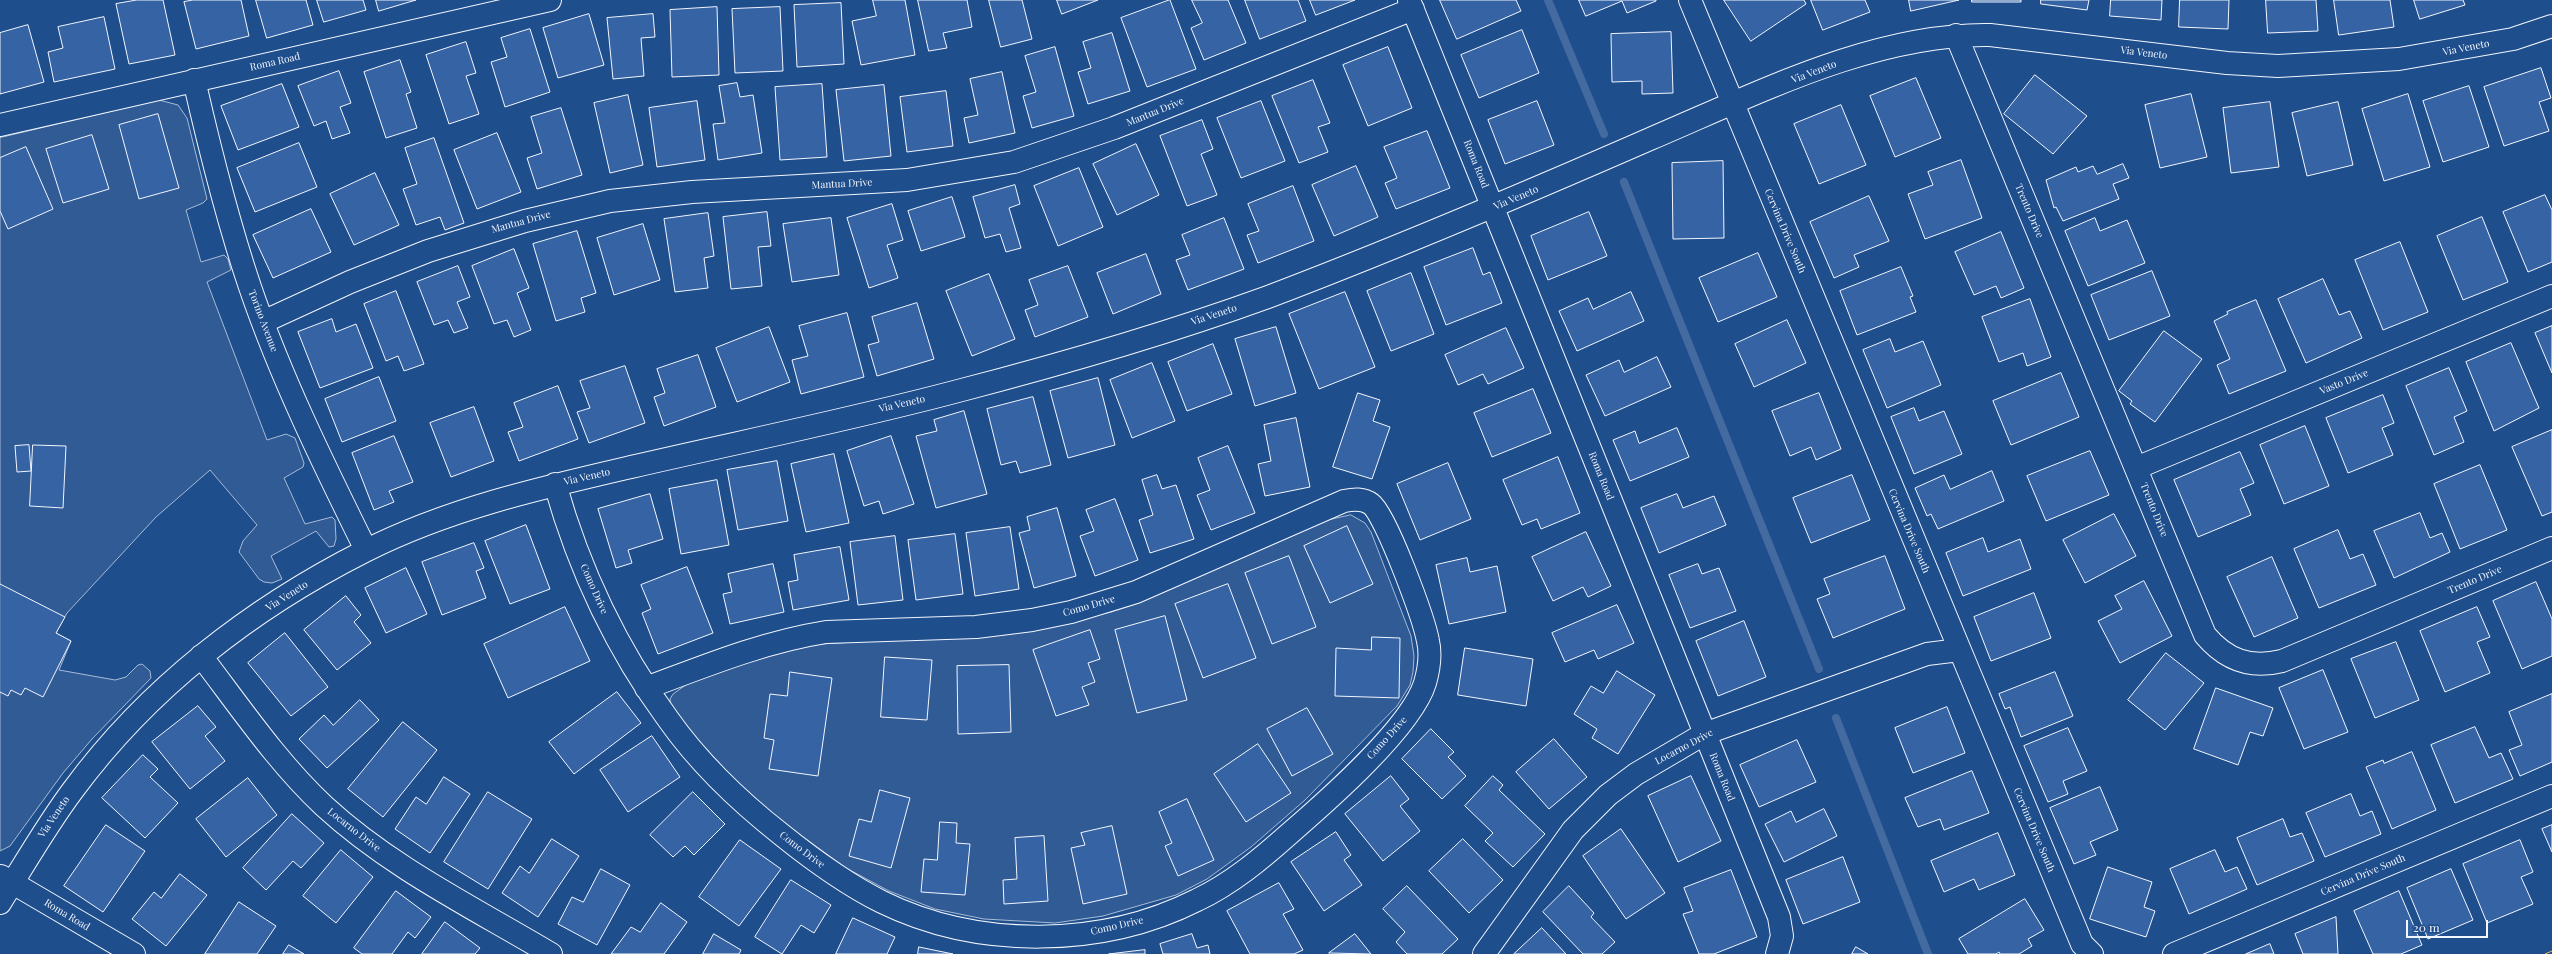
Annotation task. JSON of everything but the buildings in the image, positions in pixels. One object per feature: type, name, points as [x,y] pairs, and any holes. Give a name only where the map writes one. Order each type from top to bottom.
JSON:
[{"type":"street","name":"Roma Road","points":[[0,125],[550,0]]},
{"type":"street","name":"Cervina Drive South","points":[[1690,0],[2082,944],[2092,954]]},
{"type":"street","name":"Roma Road","points":[[1411,5],[1779,917],[1782,936],[1777,954]]},
{"type":"street","name":"Mantua Drive","points":[[263,322],[356,280],[428,251],[525,221],[588,205],[692,192],[907,180],[1014,162],[1114,128],[1411,5]]},
{"type":"street","name":"Via Veneto","points":[[0,903],[6,879],[103,753],[142,710],[202,656],[265,610],[366,550],[452,515],[555,484],[950,393],[1088,356],[1264,298],[1493,208],[1732,104],[1866,52],[1905,42],[1956,35],[2011,37],[2227,63],[2278,66],[2354,64],[2406,58],[2512,39],[2552,26]]},
{"type":"street","name":"Trento Drive","points":[[1956,35],[2205,635],[2216,648],[2243,663],[2269,664],[2282,661],[2552,548]]},
{"type":"street","name":"Torino Avenue","points":[[194,80],[228,217],[263,322],[323,464],[366,550]]},
{"type":"street","name":"Vasto Drive","points":[[2136,468],[2552,296]]},
{"type":"street","name":"Como Drive","points":[[555,484],[565,518],[590,584],[623,650],[646,688],[670,722],[726,786],[760,818],[796,846],[862,891],[911,914],[963,928],[1018,936],[1053,936],[1110,929],[1165,914],[1198,900],[1234,878],[1308,818],[1387,741],[1405,720],[1423,690],[1429,658],[1428,642],[1417,603],[1382,519],[1370,503],[1355,499],[1344,502],[1136,592],[1071,612],[983,626],[826,632],[802,636],[762,646],[646,688]]},
{"type":"street","name":"Locarno Drive","points":[[1484,954],[1501,933],[1561,846],[1586,816],[1636,774],[1704,734],[1927,654],[1959,650]]},
{"type":"street","name":"Locarno Drive","points":[[202,656],[260,734],[303,785],[348,827],[404,867],[551,954]]},
{"type":"street","name":"Cervina Drive South","points":[[2174,954],[2552,796]]},
{"type":"street","name":"Roma Road","points":[[6,879],[134,954]]},
{"type":"shaded area","points":[[159,100],[178,105],[187,118],[207,199],[203,203],[186,210],[201,262],[224,255],[228,259],[231,270],[207,282],[267,440],[286,434],[295,438],[304,463],[303,467],[284,478],[305,524],[332,517],[335,520],[336,539],[334,546],[329,547],[316,531],[271,556],[282,579],[272,583],[264,582],[259,579],[239,552],[243,541],[257,525],[210,470],[156,517],[67,613],[56,633],[71,641],[59,670],[115,680],[126,677],[138,665],[142,664],[150,671],[151,678],[92,739],[63,773],[10,846],[0,851],[0,138]]},
{"type":"shaded area","points":[[1351,515],[1365,523],[1371,532],[1411,636],[1414,656],[1410,685],[1397,706],[1305,800],[1251,847],[1207,879],[1176,895],[1103,916],[1055,923],[984,919],[935,909],[889,891],[846,868],[777,818],[731,776],[675,714],[671,706],[670,699],[673,694],[690,682],[766,655],[787,650],[821,644],[985,637],[1018,633],[1111,612],[1139,603],[1328,520]]},
{"type":"waterway","points":[[1548,0],[1604,134]]},
{"type":"waterway","points":[[1624,182],[1819,669]]},
{"type":"waterway","points":[[1836,718],[1928,954]]},
{"type":"power","points":[[2545,954],[2552,951]]}]
